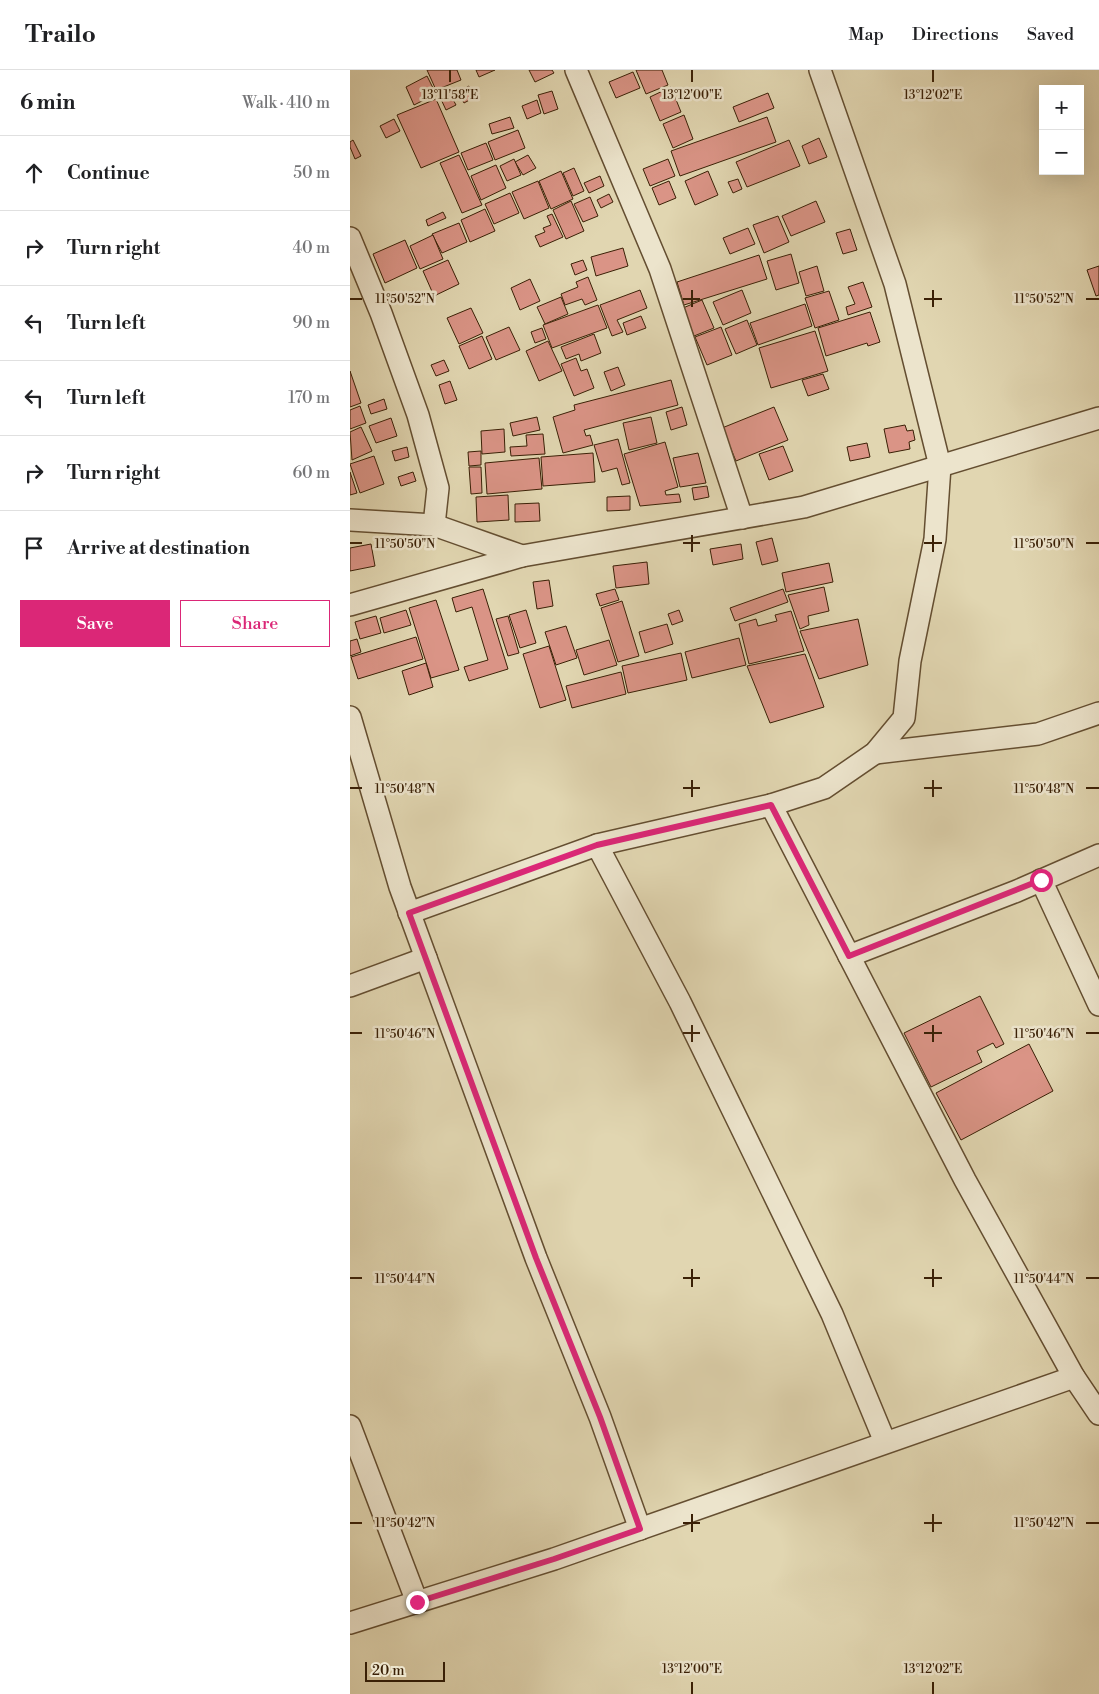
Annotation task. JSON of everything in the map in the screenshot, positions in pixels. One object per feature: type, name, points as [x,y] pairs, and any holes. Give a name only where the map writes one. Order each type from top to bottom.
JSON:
[{"type":"street","points":[[576,70],[660,269],[742,518]]},
{"type":"street","points":[[409,913],[597,845],[771,805],[824,788],[874,753],[904,718],[910,661],[935,539],[940,466],[895,284],[820,70]]},
{"type":"street","points":[[350,238],[381,312],[418,415],[438,488],[434,525]]},
{"type":"street","points":[[350,606],[522,556],[804,507],[1099,418]]},
{"type":"street","points":[[350,520],[434,525],[522,556]]},
{"type":"street","points":[[874,753],[1038,734],[1099,713]]},
{"type":"street","points":[[350,717],[409,913],[536,1258],[600,1417],[640,1529]]},
{"type":"street","points":[[771,805],[965,1180],[1074,1377],[1099,1414]]},
{"type":"street","points":[[597,845],[680,1002],[832,1314],[885,1442]]},
{"type":"street","points":[[849,956],[1099,855]]},
{"type":"street","points":[[1041,880],[1099,1005]]},
{"type":"street","points":[[350,986],[426,958]]},
{"type":"street","points":[[350,1623],[554,1559],[1074,1377]]},
{"type":"street","points":[[350,1426],[417,1602]]},
{"type":"building","points":[[427,70],[457,70],[461,80],[436,90]]},
{"type":"building","points":[[476,70],[495,70],[479,77]]},
{"type":"building","points":[[529,70],[552,70],[554,73],[535,82]]},
{"type":"building","points":[[636,70],[662,70],[668,85],[646,94]]},
{"type":"building","points":[[633,72],[640,88],[616,98],[609,82]]},
{"type":"building","points":[[427,76],[436,94],[414,105],[406,87]]},
{"type":"building","points":[[469,86],[475,97],[464,103],[458,92]]},
{"type":"building","points":[[671,87],[681,112],[660,121],[650,97]]},
{"type":"building","points":[[552,91],[558,109],[544,114],[538,95]]},
{"type":"building","points":[[449,92],[456,105],[446,110],[440,97]]},
{"type":"building","points":[[768,93],[774,108],[739,122],[733,107]]},
{"type":"building","points":[[436,99],[459,152],[421,168],[397,115]]},
{"type":"building","points":[[537,100],[541,113],[527,119],[522,106]]},
{"type":"building","points":[[684,115],[693,139],[673,148],[663,124]]},
{"type":"building","points":[[510,117],[514,128],[492,134],[489,124]]},
{"type":"building","points":[[767,117],[776,142],[680,176],[671,151]]},
{"type":"building","points":[[394,119],[400,131],[386,138],[380,126]]},
{"type":"building","points":[[518,130],[525,148],[495,160],[488,142]]},
{"type":"building","points":[[819,138],[827,157],[809,164],[802,146]]},
{"type":"building","points":[[353,140],[361,156],[355,159],[350,147],[350,142]]},
{"type":"building","points":[[789,140],[800,166],[747,187],[736,162]]},
{"type":"building","points":[[486,143],[493,160],[468,170],[461,153]]},
{"type":"building","points":[[459,155],[482,205],[462,213],[440,163]]},
{"type":"building","points":[[528,155],[536,168],[523,175],[515,162]]},
{"type":"building","points":[[514,159],[521,175],[507,181],[500,166]]},
{"type":"building","points":[[668,159],[675,176],[650,186],[643,169]]},
{"type":"building","points":[[496,165],[506,188],[481,200],[471,176]]},
{"type":"building","points":[[574,168],[584,191],[573,196],[563,173]]},
{"type":"building","points":[[561,171],[573,199],[551,209],[539,181]]},
{"type":"building","points":[[708,171],[718,195],[695,205],[685,181]]},
{"type":"building","points":[[600,176],[604,186],[589,193],[584,183]]},
{"type":"building","points":[[738,179],[742,189],[733,193],[728,182]]},
{"type":"building","points":[[538,181],[549,208],[524,219],[512,192]]},
{"type":"building","points":[[669,181],[676,198],[659,205],[652,188]]},
{"type":"building","points":[[510,193],[519,213],[494,224],[485,204]]},
{"type":"building","points":[[609,194],[613,202],[601,208],[597,200]]},
{"type":"building","points":[[590,197],[598,216],[583,222],[574,204]]},
{"type":"building","points":[[571,201],[584,231],[566,239],[553,210]]},
{"type":"building","points":[[816,201],[825,222],[791,236],[782,216]]},
{"type":"building","points":[[485,209],[495,231],[470,242],[461,220]]},
{"type":"building","points":[[443,212],[446,218],[428,226],[426,220]]},
{"type":"building","points":[[552,214],[563,237],[540,247],[535,236],[545,232],[543,228],[551,225],[547,216]]},
{"type":"building","points":[[778,216],[789,242],[764,253],[753,225]]},
{"type":"building","points":[[459,223],[467,242],[442,253],[432,234]]},
{"type":"building","points":[[748,228],[755,244],[730,254],[723,238]]},
{"type":"building","points":[[850,229],[857,250],[843,254],[836,233]]},
{"type":"building","points":[[433,235],[443,259],[420,269],[410,246]]},
{"type":"building","points":[[405,240],[417,268],[385,283],[373,254]]},
{"type":"building","points":[[623,248],[628,266],[596,276],[591,257]]},
{"type":"building","points":[[791,254],[799,283],[776,290],[767,261]]},
{"type":"building","points":[[759,255],[767,279],[684,305],[677,282]]},
{"type":"building","points":[[448,260],[459,284],[434,296],[423,271]]},
{"type":"building","points":[[583,260],[587,270],[575,275],[571,264]]},
{"type":"building","points":[[817,266],[824,291],[806,296],[799,272]]},
{"type":"building","points":[[1099,266],[1099,295],[1096,296],[1087,270]]},
{"type":"building","points":[[588,277],[597,300],[585,305],[582,299],[565,305],[561,294],[578,287],[576,282]]},
{"type":"building","points":[[530,279],[540,301],[520,310],[511,288]]},
{"type":"building","points":[[863,282],[872,307],[848,315],[846,307],[855,304],[848,287]]},
{"type":"building","points":[[640,290],[647,308],[617,320],[623,332],[612,336],[600,305]]},
{"type":"building","points":[[742,290],[751,313],[723,325],[713,302]]},
{"type":"building","points":[[829,291],[839,320],[815,328],[805,298]]},
{"type":"building","points":[[561,297],[568,314],[545,324],[537,307]]},
{"type":"building","points":[[702,300],[714,328],[694,336],[683,308]]},
{"type":"building","points":[[805,304],[812,326],[758,345],[750,323]]},
{"type":"building","points":[[598,305],[607,328],[552,348],[543,325]]},
{"type":"building","points":[[471,308],[483,333],[459,344],[447,318]]},
{"type":"building","points":[[870,312],[880,342],[868,346],[867,343],[826,356],[818,328]]},
{"type":"building","points":[[641,316],[646,328],[627,335],[623,323]]},
{"type":"building","points":[[747,320],[757,345],[736,354],[725,329]]},
{"type":"building","points":[[509,327],[520,350],[496,360],[486,337]]},
{"type":"building","points":[[721,327],[732,355],[707,365],[695,337]]},
{"type":"building","points":[[542,328],[546,339],[535,343],[531,332]]},
{"type":"building","points":[[815,331],[828,371],[771,388],[759,348]]},
{"type":"building","points":[[594,334],[601,353],[581,361],[579,354],[566,359],[561,347]]},
{"type":"building","points":[[482,336],[492,359],[469,369],[459,346]]},
{"type":"building","points":[[548,341],[562,371],[539,381],[526,351]]},
{"type":"building","points":[[576,358],[581,371],[587,369],[594,388],[574,396],[561,364]]},
{"type":"building","points":[[444,360],[449,371],[436,376],[431,365]]},
{"type":"building","points":[[618,367],[625,385],[611,391],[604,372]]},
{"type":"building","points":[[350,371],[361,403],[350,407]]},
{"type":"building","points":[[823,374],[829,389],[808,396],[802,380]]},
{"type":"building","points":[[671,380],[678,405],[584,430],[586,436],[590,435],[593,445],[563,453],[553,417],[575,410],[574,405]]},
{"type":"building","points":[[450,381],[457,400],[445,404],[439,385]]},
{"type":"building","points":[[384,399],[387,409],[371,414],[368,405]]},
{"type":"building","points":[[360,406],[366,423],[350,429],[350,410]]},
{"type":"building","points":[[682,407],[687,425],[671,430],[666,412]]},
{"type":"building","points":[[774,407],[788,440],[736,461],[722,428]]},
{"type":"building","points":[[537,417],[540,430],[513,436],[510,423]]},
{"type":"building","points":[[651,417],[657,443],[629,450],[623,423]]},
{"type":"building","points":[[391,418],[397,436],[376,443],[369,426]]},
{"type":"building","points":[[905,425],[907,431],[913,430],[915,440],[909,442],[910,449],[889,453],[884,429]]},
{"type":"building","points":[[361,427],[372,451],[352,460],[350,432]]},
{"type":"building","points":[[504,429],[505,452],[482,454],[481,431]]},
{"type":"building","points":[[543,434],[545,454],[511,456],[510,447],[527,446],[526,435]]},
{"type":"building","points":[[618,439],[630,483],[622,485],[617,468],[602,472],[594,445]]},
{"type":"building","points":[[665,442],[678,487],[665,491],[666,495],[679,494],[681,502],[640,506],[624,454]]},
{"type":"building","points":[[867,443],[870,457],[850,461],[847,447]]},
{"type":"building","points":[[783,446],[793,471],[769,480],[759,454]]},
{"type":"building","points":[[407,447],[409,457],[395,461],[392,451]]},
{"type":"building","points":[[481,451],[481,465],[469,466],[468,452]]},
{"type":"building","points":[[593,453],[595,482],[543,486],[541,457]]},
{"type":"building","points":[[698,453],[706,483],[680,487],[673,458]]},
{"type":"building","points":[[374,456],[384,484],[360,493],[350,464]]},
{"type":"building","points":[[539,458],[542,489],[487,494],[485,463]]},
{"type":"building","points":[[469,467],[481,467],[482,493],[471,494]]},
{"type":"building","points":[[350,472],[357,493],[350,495]]},
{"type":"building","points":[[413,472],[416,481],[401,486],[398,477]]},
{"type":"building","points":[[707,486],[709,497],[694,500],[692,488]]},
{"type":"building","points":[[508,495],[509,520],[477,522],[476,497]]},
{"type":"building","points":[[630,496],[630,510],[607,511],[607,497]]},
{"type":"building","points":[[539,503],[540,521],[515,522],[515,504]]},
{"type":"building","points":[[772,538],[778,561],[762,565],[756,542]]},
{"type":"building","points":[[371,544],[375,566],[350,571],[350,548]]},
{"type":"building","points":[[741,544],[743,559],[713,565],[710,549]]},
{"type":"building","points":[[647,562],[649,584],[616,588],[613,566]]},
{"type":"building","points":[[829,563],[833,582],[786,592],[782,573]]},
{"type":"building","points":[[549,580],[553,606],[537,609],[533,582]]},
{"type":"building","points":[[824,587],[829,611],[808,616],[809,625],[800,629],[788,595]]},
{"type":"building","points":[[483,589],[508,669],[469,681],[464,667],[488,660],[472,607],[456,612],[452,598]]},
{"type":"building","points":[[615,589],[619,600],[600,606],[596,594]]},
{"type":"building","points":[[783,589],[788,602],[735,621],[730,608]]},
{"type":"building","points":[[436,600],[459,670],[431,678],[409,608]]},
{"type":"building","points":[[622,601],[639,656],[618,662],[601,608]]},
{"type":"building","points":[[406,610],[411,625],[384,633],[380,618]]},
{"type":"building","points":[[526,610],[536,643],[520,648],[509,615]]},
{"type":"building","points":[[679,610],[683,621],[672,625],[668,614]]},
{"type":"building","points":[[791,611],[804,651],[749,664],[739,624],[756,619],[758,626],[777,621],[775,615]]},
{"type":"building","points":[[376,616],[381,633],[360,639],[355,622]]},
{"type":"building","points":[[508,616],[519,653],[508,656],[496,619]]},
{"type":"building","points":[[858,619],[868,665],[819,679],[800,631]]},
{"type":"building","points":[[667,624],[673,644],[645,653],[639,632]]},
{"type":"building","points":[[566,626],[577,658],[556,665],[545,632]]},
{"type":"building","points":[[416,637],[423,659],[358,679],[351,657]]},
{"type":"building","points":[[739,638],[746,665],[692,678],[685,652]]},
{"type":"building","points":[[357,639],[361,652],[350,656],[350,641]]},
{"type":"building","points":[[609,640],[617,665],[584,675],[576,650]]},
{"type":"building","points":[[549,646],[566,700],[540,708],[523,654]]},
{"type":"building","points":[[681,653],[687,680],[628,693],[622,666]]},
{"type":"building","points":[[805,654],[824,707],[770,723],[747,666]]},
{"type":"building","points":[[426,663],[433,687],[409,695],[402,671]]},
{"type":"building","points":[[621,672],[626,694],[572,708],[566,686]]},
{"type":"building","points":[[980,996],[1004,1044],[996,1048],[993,1043],[977,1051],[982,1062],[931,1087],[904,1033]]},
{"type":"building","points":[[1029,1044],[1053,1091],[961,1140],[936,1093]]},
{"type":"route","points":[[417,1602],[554,1559],[640,1529],[600,1417],[536,1258],[409,913],[597,845],[771,805],[849,956],[1041,880]]}]
